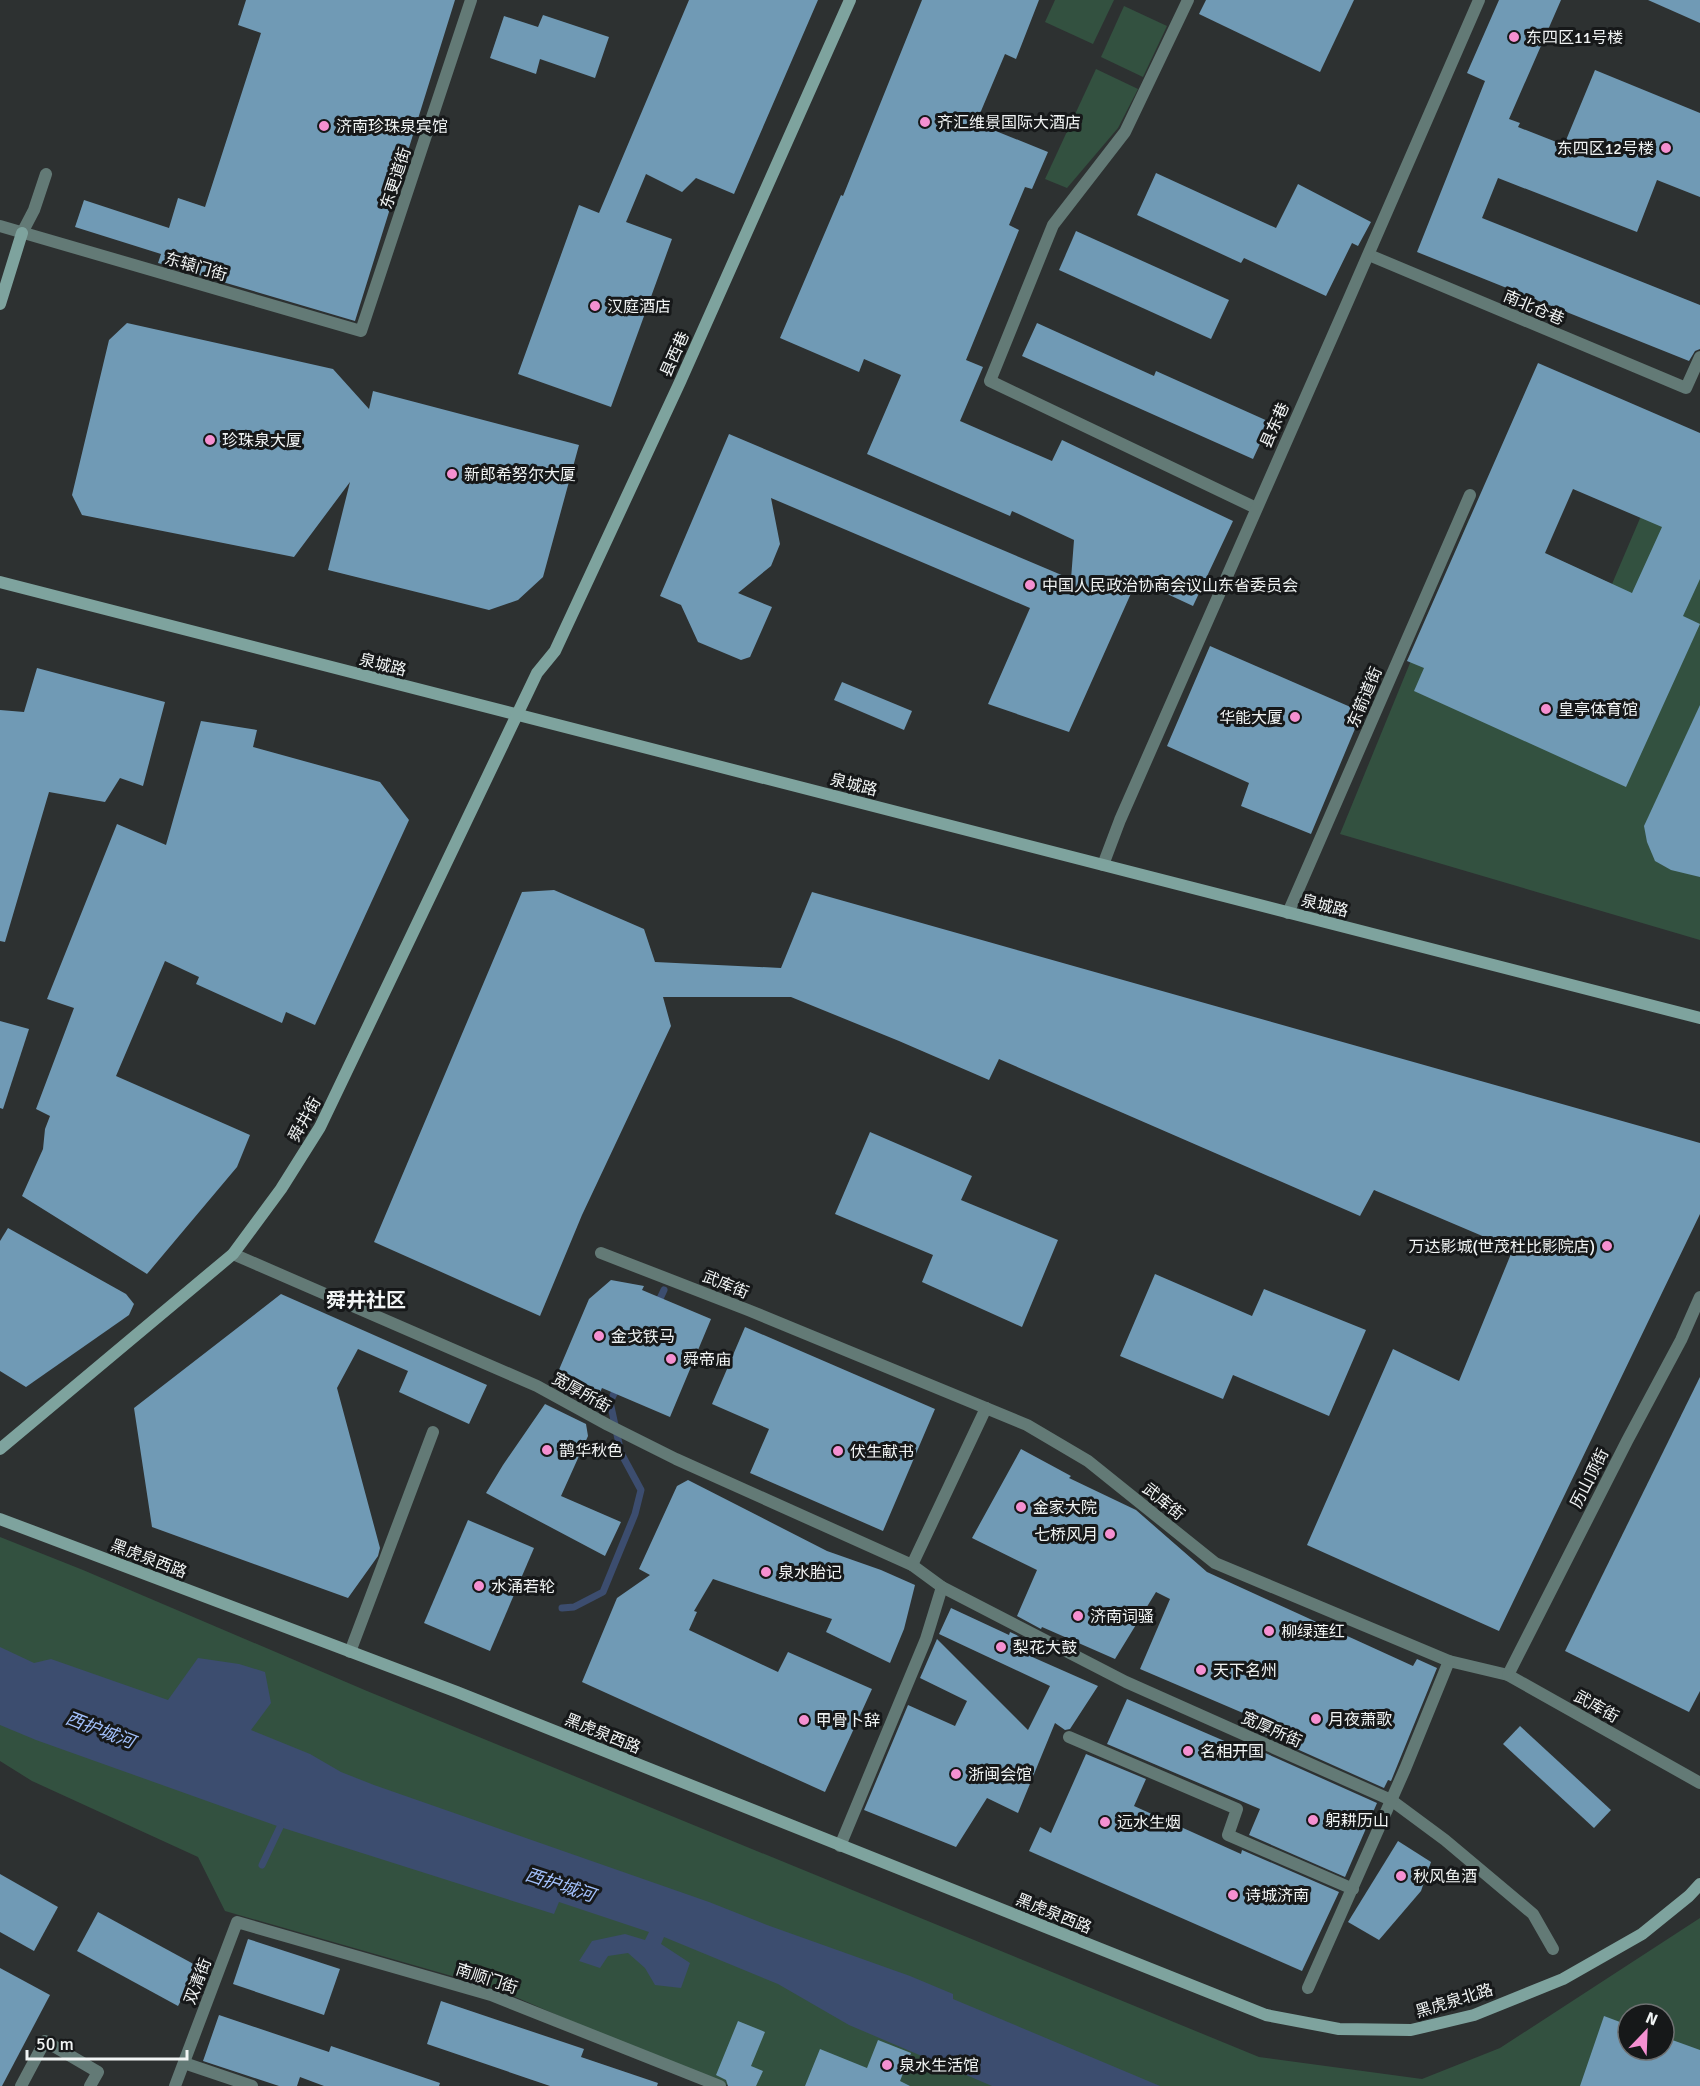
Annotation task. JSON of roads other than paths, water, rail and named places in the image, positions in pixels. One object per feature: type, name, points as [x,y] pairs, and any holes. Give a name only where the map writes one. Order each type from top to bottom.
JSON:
[{"type":"main road","name":"县西巷","points":[[518,715],[537,673],[555,651],[680,382],[850,0]]},
{"type":"main road","points":[[0,304],[22,233]]},
{"type":"main road","name":"泉城路","points":[[0,582],[1700,1018]]},
{"type":"main road","name":"舜井街","points":[[0,1449],[233,1254],[281,1189],[320,1127],[518,715]]},
{"type":"main road","name":"黑虎泉西路","points":[[0,1519],[457,1692],[1190,1986]]},
{"type":"main road","name":"黑虎泉北路","points":[[1190,1986],[1266,2015],[1339,2030],[1411,2030],[1474,2015],[1563,1979],[1642,1934],[1689,1896],[1700,1884]]},
{"type":"street","name":"东更道街","points":[[361,331],[471,0]]},
{"type":"street","points":[[1188,0],[1125,132],[1053,225],[990,381],[1256,508]]},
{"type":"street","name":"县东巷","points":[[1103,865],[1120,820],[1479,0]]},
{"type":"street","points":[[22,233],[34,210],[46,174]]},
{"type":"street","name":"东辕门街","points":[[0,226],[361,331]]},
{"type":"street","name":"南北仓巷","points":[[1369,255],[1686,388],[1700,357]]},
{"type":"street","name":"东箭道街","points":[[1288,913],[1470,495]]},
{"type":"street","name":"武库街","points":[[602,1253],[748,1310],[1027,1425],[1088,1461],[1215,1563],[1449,1661],[1508,1675],[1700,1783]]},
{"type":"street","name":"宽厚所街","points":[[233,1254],[537,1386],[631,1436],[912,1565],[942,1587],[1126,1682],[1391,1800],[1445,1840],[1533,1914],[1553,1949]]},
{"type":"street","name":"历山顶街","points":[[1508,1675],[1681,1340],[1700,1297]]},
{"type":"street","points":[[912,1565],[986,1408]]},
{"type":"street","points":[[350,1652],[434,1432]]},
{"type":"street","points":[[840,1845],[926,1639],[942,1587]]},
{"type":"street","points":[[1308,1988],[1353,1889],[1449,1661]]},
{"type":"street","points":[[1069,1737],[1237,1809],[1228,1835],[1353,1889]]},
{"type":"street","name":"双清街","points":[[175,2086],[237,1922]]},
{"type":"street","name":"南顺门街","points":[[237,1922],[491,1995],[720,2086]]},
{"type":"street","points":[[21,2086],[45,2041],[98,2072],[90,2086]]},
{"type":"street","points":[[184,2063],[252,2086]]},
{"type":"water","name":"西护城河","points":[[0,1647],[34,1663],[51,1659],[168,1700],[198,1658],[239,1664],[265,1672],[271,1703],[251,1730],[310,1754],[341,1772],[709,1902],[910,1976],[953,1994],[953,1999],[1160,2086],[992,2086],[849,2025],[778,1984],[664,1937],[661,1944],[690,1963],[681,1988],[655,1985],[645,1968],[628,1953],[608,1956],[600,1968],[579,1961],[592,1941],[625,1934],[645,1940],[649,1932],[559,1902],[554,1914],[280,1827],[0,1725]]},
{"type":"waterway","points":[[657,1305],[664,1290]]},
{"type":"waterway","points":[[562,1608],[574,1607],[603,1592],[635,1514],[641,1490],[621,1453],[610,1402],[618,1385]]},
{"type":"waterway","points":[[262,1865],[280,1827]]},
{"type":"place","name":"东四区11号楼","points":[[1514,37]]},
{"type":"place","name":"齐汇维景国际大酒店","points":[[925,122]]},
{"type":"place","name":"济南珍珠泉宾馆","points":[[324,126]]},
{"type":"place","name":"东四区12号楼","points":[[1666,148]]},
{"type":"place","name":"汉庭酒店","points":[[595,306]]},
{"type":"place","name":"珍珠泉大厦","points":[[210,440]]},
{"type":"place","name":"新郎希努尔大厦","points":[[452,474]]},
{"type":"place","name":"中国人民政治协商会议山东省委员会","points":[[1030,585]]},
{"type":"place","name":"皇亭体育馆","points":[[1546,709]]},
{"type":"place","name":"华能大厦","points":[[1295,717]]},
{"type":"place","name":"万达影城(世茂杜比影院店)","points":[[1607,1246]]},
{"type":"place","name":"金戈铁马","points":[[599,1336]]},
{"type":"place","name":"舜帝庙","points":[[671,1359]]},
{"type":"place","name":"鹊华秋色","points":[[547,1450]]},
{"type":"place","name":"伏生献书","points":[[838,1451]]},
{"type":"place","name":"金家大院","points":[[1021,1507]]},
{"type":"place","name":"七桥风月","points":[[1110,1534]]},
{"type":"place","name":"泉水胎记","points":[[766,1572]]},
{"type":"place","name":"水涌若轮","points":[[479,1586]]},
{"type":"place","name":"济南词骚","points":[[1078,1616]]},
{"type":"place","name":"柳绿莲红","points":[[1269,1631]]},
{"type":"place","name":"梨花大鼓","points":[[1001,1647]]},
{"type":"place","name":"天下名州","points":[[1201,1670]]},
{"type":"place","name":"月夜萧歌","points":[[1316,1719]]},
{"type":"place","name":"甲骨卜辞","points":[[804,1720]]},
{"type":"place","name":"名相开国","points":[[1188,1751]]},
{"type":"place","name":"浙闽会馆","points":[[956,1774]]},
{"type":"place","name":"躬耕历山","points":[[1313,1820]]},
{"type":"place","name":"远水生烟","points":[[1105,1822]]},
{"type":"place","name":"秋风鱼酒","points":[[1401,1876]]},
{"type":"place","name":"诗城济南","points":[[1233,1895]]},
{"type":"place","name":"泉水生活馆","points":[[887,2065]]},
{"type":"district","name":"舜井社区","points":[[366,1300]]}]
